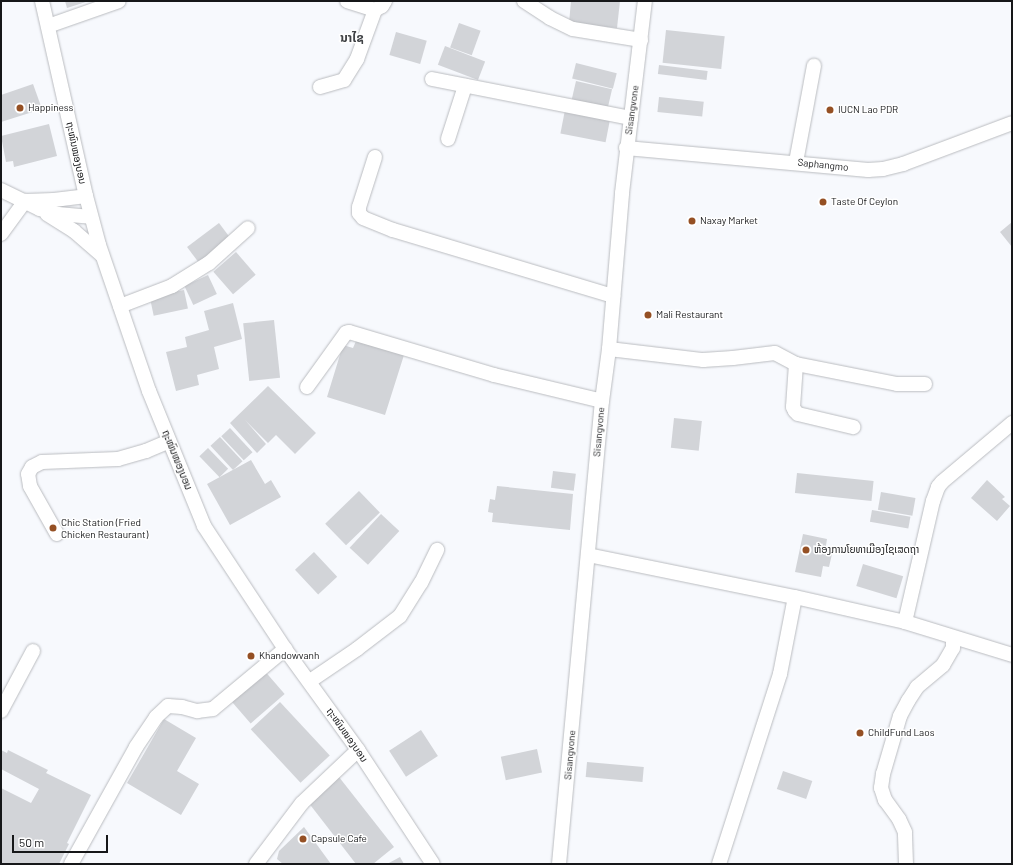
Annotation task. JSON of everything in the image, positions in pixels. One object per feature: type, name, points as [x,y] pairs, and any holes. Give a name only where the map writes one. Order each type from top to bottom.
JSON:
[{"type":"street","name":"ຖະໜົນໜອງບອນ","points":[[42,1],[86,196],[102,255],[149,391],[204,526],[285,649],[310,681],[358,750],[433,864]]},
{"type":"street","points":[[48,26],[119,1]]},
{"type":"street","points":[[320,87],[344,80],[357,59],[380,5],[347,1]]},
{"type":"street","points":[[524,1],[550,18],[573,29],[641,40]]},
{"type":"street","name":"Sisangvone","points":[[559,864],[602,401],[609,349],[626,148],[645,1]]},
{"type":"street","points":[[796,162],[814,66]]},
{"type":"street","points":[[432,79],[631,118]]},
{"type":"street","points":[[448,139],[465,86]]},
{"type":"street","name":"Saphangmo","points":[[626,148],[796,162],[868,170],[883,169],[903,164],[1012,123]]},
{"type":"street","points":[[375,157],[359,208],[359,213],[363,218],[394,230],[613,296]]},
{"type":"street","points":[[1,190],[40,209],[74,231],[102,255]]},
{"type":"street","points":[[1,234],[25,201],[86,196]]},
{"type":"street","points":[[40,209],[58,214],[91,217]]},
{"type":"street","points":[[120,306],[172,286],[210,264],[248,228]]},
{"type":"street","points":[[307,387],[346,333],[349,332],[494,375],[602,401]]},
{"type":"street","points":[[609,349],[704,360],[776,353],[796,364],[897,384],[925,384]]},
{"type":"street","points":[[796,364],[793,407],[795,412],[853,427]]},
{"type":"street","points":[[904,622],[933,501],[938,487],[1012,423]]},
{"type":"street","points":[[57,534],[30,486],[28,474],[32,467],[42,462],[118,459],[146,451],[169,441]]},
{"type":"street","points":[[310,681],[357,649],[400,616],[421,583],[438,550]]},
{"type":"street","points":[[588,555],[795,597],[904,622],[1012,655]]},
{"type":"street","points":[[719,864],[780,674],[795,597]]},
{"type":"street","points":[[906,864],[905,832],[885,800],[881,788],[883,774],[900,716],[917,687],[943,665],[953,648],[953,638]]},
{"type":"street","points":[[71,864],[136,746],[156,717],[168,706],[182,706],[197,711],[213,710],[285,649]]},
{"type":"street","points":[[1,712],[33,651]]},
{"type":"street","points":[[256,864],[302,803],[358,750]]},
{"type":"building","points":[[65,1],[89,1],[67,8]]},
{"type":"building","points":[[571,1],[620,1],[617,28],[569,23]]},
{"type":"building","points":[[459,23],[481,31],[472,55],[450,47]]},
{"type":"building","points":[[666,30],[725,36],[721,69],[663,63]]},
{"type":"building","points":[[396,32],[427,41],[420,64],[389,55]]},
{"type":"building","points":[[445,46],[485,61],[478,80],[438,65]]},
{"type":"building","points":[[576,63],[617,73],[613,89],[572,79]]},
{"type":"building","points":[[659,65],[708,71],[707,80],[658,74]]},
{"type":"building","points":[[576,81],[612,89],[608,109],[572,100]]},
{"type":"building","points":[[33,84],[42,109],[1,122],[1,95]]},
{"type":"building","points":[[659,97],[704,102],[702,117],[657,112]]},
{"type":"building","points":[[565,110],[610,119],[606,142],[560,134]]},
{"type":"building","points":[[49,124],[57,156],[14,167],[13,161],[6,162],[1,136]]},
{"type":"building","points":[[1012,222],[1012,247],[1000,232]]},
{"type":"building","points":[[219,223],[231,239],[199,263],[187,247]]},
{"type":"building","points":[[236,252],[256,275],[233,294],[213,272]]},
{"type":"building","points":[[208,275],[217,294],[193,305],[184,286]]},
{"type":"building","points":[[184,290],[188,309],[154,316],[150,297]]},
{"type":"building","points":[[233,303],[242,339],[214,347],[219,369],[197,375],[199,385],[176,391],[166,352],[187,347],[185,337],[209,330],[204,311]]},
{"type":"building","points":[[274,320],[280,378],[249,381],[243,323]]},
{"type":"building","points":[[356,341],[404,355],[385,415],[327,397],[343,345],[353,348]]},
{"type":"building","points":[[268,386],[316,433],[295,454],[276,435],[268,443],[245,420],[266,444],[257,453],[230,423]]},
{"type":"building","points":[[674,418],[702,421],[699,451],[671,448]]},
{"type":"building","points":[[230,428],[253,452],[244,460],[221,436]]},
{"type":"building","points":[[220,437],[243,461],[233,470],[210,446]]},
{"type":"building","points":[[208,448],[228,469],[220,477],[199,456]]},
{"type":"building","points":[[251,460],[265,484],[271,480],[281,497],[230,525],[207,484]]},
{"type":"building","points":[[553,471],[576,474],[574,491],[551,488]]},
{"type":"building","points":[[797,473],[874,481],[871,501],[795,493]]},
{"type":"building","points":[[987,480],[1005,497],[1002,499],[1010,506],[997,521],[971,498]]},
{"type":"building","points":[[497,486],[573,494],[570,530],[492,522],[493,513],[488,512],[490,499],[495,500]]},
{"type":"building","points":[[359,491],[380,513],[346,545],[325,524]]},
{"type":"building","points":[[881,492],[915,498],[912,516],[878,510]]},
{"type":"building","points":[[872,510],[910,517],[908,529],[870,522]]},
{"type":"building","points":[[381,514],[399,531],[368,565],[350,548]]},
{"type":"building","points":[[803,534],[827,539],[825,552],[832,554],[829,567],[823,566],[821,577],[795,572]]},
{"type":"building","points":[[314,552],[337,577],[318,595],[295,570]]},
{"type":"building","points":[[863,564],[903,576],[896,598],[856,586]]},
{"type":"building","points":[[263,669],[285,694],[251,723],[229,699]]},
{"type":"building","points":[[280,702],[330,755],[301,783],[251,729]]},
{"type":"building","points":[[164,719],[196,738],[177,771],[199,784],[181,815],[127,783]]},
{"type":"building","points":[[421,730],[438,756],[406,777],[389,751]]},
{"type":"building","points":[[537,749],[542,772],[506,780],[501,757]]},
{"type":"building","points":[[1,750],[7,753],[8,750],[48,770],[46,773],[91,795],[67,843],[69,844],[59,864],[1,864],[1,788],[31,803],[39,789],[1,769]]},
{"type":"building","points":[[587,762],[644,767],[642,782],[586,777]]},
{"type":"building","points":[[783,771],[812,781],[806,799],[777,789]]},
{"type":"building","points":[[339,777],[394,847],[373,864],[356,864],[308,802]]},
{"type":"building","name":"Capsule Cafe","points":[[304,827],[331,864],[283,864],[277,859],[279,851]]},
{"type":"building","points":[[400,857],[404,864],[387,864]]},
{"type":"place","name":"Happiness","points":[[20,108]]},
{"type":"place","name":"IUCN Lao PDR","points":[[830,110]]},
{"type":"place","name":"Taste Of Ceylon","points":[[823,202]]},
{"type":"place","name":"Naxay Market","points":[[692,221]]},
{"type":"place","name":"Mali Restaurant","points":[[648,315]]},
{"type":"place","name":"Chic Station (Fried Chicken Restaurant)","points":[[53,528]]},
{"type":"place","name":"ຫ້ອງການໂຍທາເມືອງໄຊເສດຖາ","points":[[806,550]]},
{"type":"place","name":"Khandowvanh","points":[[251,656]]},
{"type":"place","name":"ChildFund Laos","points":[[860,733]]},
{"type":"place","name":"Capsule Cafe","points":[[303,839]]},
{"type":"district","name":"ນາໄຊ","points":[[352,38]]}]
